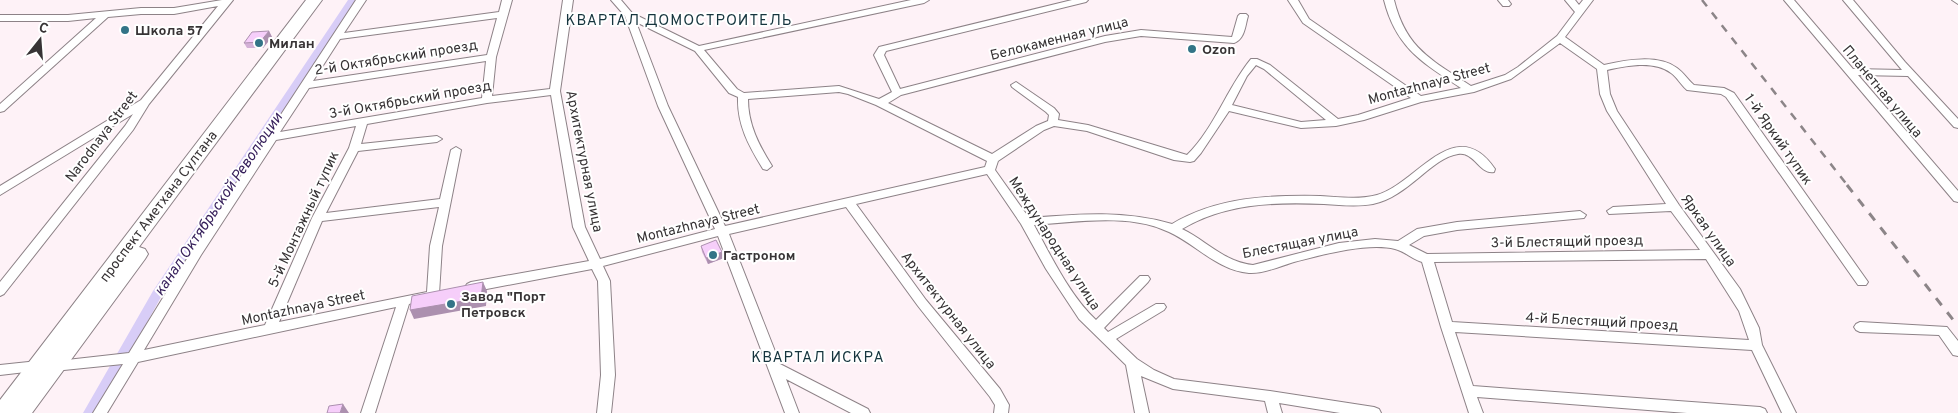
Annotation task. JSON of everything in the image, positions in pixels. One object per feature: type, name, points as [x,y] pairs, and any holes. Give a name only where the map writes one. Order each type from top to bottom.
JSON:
[{"type":"main road","name":"проспект Аметхана Султана","points":[[3,413],[47,366],[314,0]]},
{"type":"main road","points":[[19,413],[47,366],[325,0]]},
{"type":"street","points":[[162,0],[163,11]]},
{"type":"street","points":[[100,413],[127,358],[361,0]]},
{"type":"street","points":[[487,100],[491,57],[507,0]]},
{"type":"street","name":"Архитектурная улица","points":[[568,0],[555,91],[579,227],[604,281],[608,375],[604,413]]},
{"type":"street","points":[[616,0],[629,16],[663,106],[722,231],[792,413]]},
{"type":"street","points":[[698,50],[924,0]]},
{"type":"street","points":[[897,94],[879,55],[882,49],[1083,0]]},
{"type":"street","points":[[1292,0],[1306,21],[1419,99]]},
{"type":"street","points":[[1389,0],[1395,22],[1402,35],[1414,49],[1470,90]]},
{"type":"street","points":[[1570,0],[1580,12]]},
{"type":"street","name":"Montazhnaya Street","points":[[1226,107],[1301,125],[1336,123],[1360,118],[1419,99],[1470,90],[1508,77],[1560,38],[1588,0]]},
{"type":"street","name":"Планетная улица","points":[[1789,0],[1958,198]]},
{"type":"street","points":[[1848,0],[1910,73],[1958,125]]},
{"type":"street","points":[[0,18],[68,18],[141,11],[180,11],[227,1]]},
{"type":"street","name":"Narodnaya Street","points":[[0,291],[129,128],[145,102],[227,1]]},
{"type":"street","points":[[0,109],[106,14]]},
{"type":"street","points":[[337,37],[503,14]]},
{"type":"street","points":[[629,16],[698,50],[733,91],[743,96],[742,113],[751,140],[767,166]]},
{"type":"street","name":"Белокаменная улица","points":[[880,103],[897,94],[1105,39],[1141,33],[1234,40],[1238,36],[1243,16]]},
{"type":"street","points":[[1560,38],[1602,68]]},
{"type":"street","name":"2-й Октябрьский проезд","points":[[306,85],[491,57]]},
{"type":"street","points":[[1016,85],[1054,114],[1052,123],[1088,128],[1178,157],[1189,158],[1196,154],[1254,61],[1267,67],[1336,123]]},
{"type":"street","name":"1-й Яркий тупик","points":[[1602,68],[1622,64],[1661,65],[1675,71],[1691,88],[1724,91],[1730,95],[1862,282]]},
{"type":"street","name":"Яркая улица","points":[[1602,68],[1605,94],[1612,111],[1674,207],[1734,293],[1750,321],[1755,334],[1756,345],[1789,413]]},
{"type":"street","points":[[1849,72],[1910,73]]},
{"type":"street","name":"Международная улица","points":[[743,96],[839,90],[851,92],[880,103],[991,165],[1050,266],[1083,316],[1132,364],[1149,374],[1173,384],[1270,396],[1374,413]]},
{"type":"street","name":"3-й Октябрьский проезд","points":[[270,137],[487,100],[555,91]]},
{"type":"street","points":[[0,192],[145,102]]},
{"type":"street","name":"5-й Монтажный тупик","points":[[269,330],[318,218],[354,148],[363,121]]},
{"type":"street","name":"Montazhnaya Street","points":[[462,289],[596,264],[722,231],[850,204],[991,165],[1040,128],[1052,123]]},
{"type":"street","points":[[354,148],[437,139]]},
{"type":"street","points":[[318,218],[445,202],[456,150]]},
{"type":"street","points":[[1173,229],[1200,214],[1229,205],[1278,200],[1355,201],[1382,198],[1398,190],[1420,171],[1454,150],[1471,153],[1490,169]]},
{"type":"street","name":"Montazhnaya Street","points":[[0,370],[127,358],[438,294],[436,246],[445,202]]},
{"type":"street","name":"Архитектурная улица","points":[[850,204],[922,303],[995,393],[1002,405],[1001,413]]},
{"type":"street","points":[[1613,211],[1674,207]]},
{"type":"street","points":[[1476,413],[1447,326],[1428,258],[1421,258],[1400,245],[1421,232],[1457,226],[1580,215]]},
{"type":"street","name":"Блестящая улица","points":[[1026,222],[1112,218],[1145,221],[1173,229],[1228,265],[1240,269],[1253,269],[1347,246],[1400,245]]},
{"type":"street","name":"3-й Блестящий проезд","points":[[1428,258],[1708,254]]},
{"type":"street","points":[[1095,329],[1144,278]]},
{"type":"street","points":[[368,413],[404,300]]},
{"type":"street","points":[[1106,338],[1160,307]]},
{"type":"street","name":"4-й Блестящий проезд","points":[[1447,326],[1756,345]]},
{"type":"street","points":[[1860,327],[1943,330],[1958,350]]},
{"type":"street","points":[[1132,364],[1142,413]]},
{"type":"street","points":[[776,368],[863,413]]},
{"type":"street","points":[[1470,391],[1760,413]]},
{"type":"street","points":[[1270,396],[1276,413]]},
{"type":"building","points":[[269,31],[260,42],[244,43],[252,32]]},
{"type":"building","points":[[716,240],[722,252],[706,258],[701,246]]},
{"type":"building","points":[[483,282],[481,298],[410,310],[412,296]]},
{"type":"building","points":[[343,404],[340,413],[327,413],[329,406]]},
{"type":"waterway","name":"канал Октябрьской Революции","points":[[90,413],[157,294],[353,0]]},
{"type":"railway","points":[[1702,0],[1848,186]]},
{"type":"railway","points":[[1847,185],[1958,326]]},
{"type":"place","name":"Школа 57","points":[[125,30]]},
{"type":"place","name":"Милан","points":[[259,43]]},
{"type":"place","name":"Ozon","points":[[1192,49]]},
{"type":"place","name":"Гастроном","points":[[713,255]]},
{"type":"place","name":"Завод \"Порт Петровск","points":[[451,304]]},
{"type":"district","name":"КВАРТАЛ ДОМОСТРОИТЕЛЬ","points":[[679,20]]},
{"type":"district","name":"КВАРТАЛ ИСКРА","points":[[818,357]]}]
